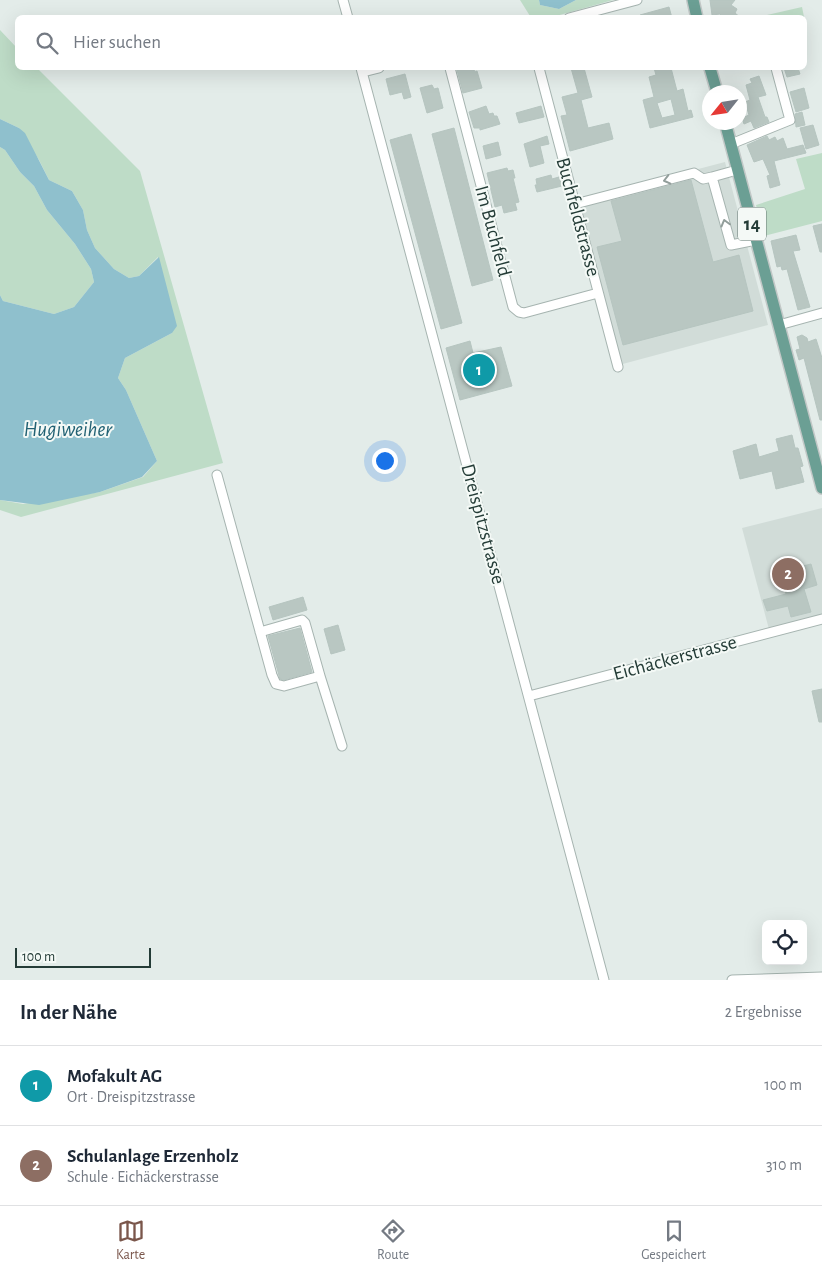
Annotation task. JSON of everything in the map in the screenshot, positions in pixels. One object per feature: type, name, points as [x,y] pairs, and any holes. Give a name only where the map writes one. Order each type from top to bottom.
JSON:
[{"type":"main road","points":[[692,0],[696,15]]},
{"type":"main road","points":[[711,70],[715,85]]},
{"type":"main road","name":"14","points":[[727,130],[822,488]]},
{"type":"street","points":[[344,0],[347,15]]},
{"type":"street","points":[[580,15],[637,0]]},
{"type":"street","name":"Dreispitzstrasse","points":[[362,70],[604,980]]},
{"type":"street","name":"Im Buchfeld","points":[[451,70],[513,307],[519,312],[524,313],[598,293]]},
{"type":"street","name":"Buchfeldstrasse","points":[[540,70],[618,368]]},
{"type":"street","points":[[731,144],[790,120],[777,70]]},
{"type":"street","points":[[575,204],[694,173],[703,179],[737,170]]},
{"type":"street","points":[[712,177],[731,245],[756,240]]},
{"type":"street","points":[[779,325],[822,313]]},
{"type":"street","points":[[216,475],[276,684],[284,686],[320,676]]},
{"type":"street","name":"Eichäckerstrasse","points":[[528,696],[822,619]]},
{"type":"street","points":[[260,632],[302,620],[305,623],[342,746]]},
{"type":"street","points":[[732,980],[822,977]]},
{"type":"shaded area","points":[[725,162],[768,325],[619,365],[576,201]]},
{"type":"shaded area","points":[[822,508],[822,619],[770,633],[742,528]]},
{"type":"green space","points":[[520,0],[539,0],[540,5],[559,9],[576,0],[613,0],[560,15],[529,15]]},
{"type":"green space","points":[[802,7],[804,15],[767,15]]},
{"type":"green space","points":[[0,30],[15,46],[15,70],[39,70],[140,171],[223,463],[21,517],[0,510],[0,500],[23,504],[100,492],[143,477],[157,461],[126,390],[118,378],[125,358],[172,333],[158,257],[139,276],[129,278],[114,269],[95,248],[87,230],[83,210],[72,191],[49,180],[19,128],[0,119]]},
{"type":"green space","points":[[0,147],[5,150],[20,172],[34,186],[47,210],[75,244],[91,269],[94,282],[74,307],[54,314],[3,301],[0,295]]},
{"type":"green space","points":[[822,153],[822,221],[764,236],[756,205],[805,189],[796,159]]},
{"type":"water","points":[[539,0],[576,0],[559,9],[540,5]]},
{"type":"water","name":"Hugiweiher","points":[[0,119],[25,133],[49,180],[72,191],[83,210],[87,230],[95,248],[114,269],[129,278],[139,276],[159,257],[177,326],[172,333],[125,358],[118,378],[126,390],[157,461],[142,477],[100,492],[39,505],[0,500],[0,295],[3,301],[54,314],[74,307],[94,282],[91,269],[75,244],[47,210],[34,186],[20,172],[5,150],[0,147]]},
{"type":"building","points":[[710,0],[735,0],[731,5],[737,9],[735,13],[737,15],[712,15]]},
{"type":"building","points":[[669,7],[671,15],[640,15]]},
{"type":"building","points":[[457,70],[477,71],[482,88],[463,93]]},
{"type":"building","points":[[572,70],[585,70],[592,97],[581,100],[588,128],[609,123],[613,139],[570,151],[561,116],[567,115],[562,97],[578,93]]},
{"type":"building","points":[[655,70],[672,70],[677,91],[683,89],[688,111],[691,110],[693,117],[650,128],[643,100],[654,97],[649,77],[656,75]],"holes":[[[671,99],[675,115],[662,118],[657,103]]]},
{"type":"building","points":[[785,70],[799,70],[800,74],[787,77]]},
{"type":"building","points":[[405,74],[411,97],[404,99],[402,92],[390,95],[386,79]]},
{"type":"building","points":[[759,76],[766,95],[758,97],[765,117],[767,117],[769,122],[754,128],[751,121],[747,123],[747,116],[749,115],[747,101],[750,100],[746,85],[752,83],[750,79]]},
{"type":"building","points":[[432,85],[434,89],[438,88],[443,108],[427,113],[420,88]]},
{"type":"building","points":[[804,88],[809,108],[796,112],[790,92]]},
{"type":"building","points":[[486,106],[489,114],[493,113],[494,116],[497,116],[500,124],[480,130],[480,128],[474,128],[469,112]]},
{"type":"building","points":[[541,106],[544,117],[519,123],[516,113]]},
{"type":"building","points":[[802,112],[805,125],[796,127],[795,114]]},
{"type":"building","points":[[813,125],[819,145],[806,149],[800,128]]},
{"type":"building","points":[[454,128],[493,280],[472,286],[432,134]]},
{"type":"building","points":[[411,134],[462,323],[441,329],[390,140]]},
{"type":"building","points":[[547,136],[549,144],[540,146],[544,163],[530,167],[524,144]]},
{"type":"building","points":[[767,136],[769,140],[775,137],[777,141],[783,138],[787,149],[803,145],[806,153],[774,161],[780,185],[770,188],[767,176],[770,175],[763,159],[754,162],[747,145]]},
{"type":"building","points":[[498,142],[501,155],[486,159],[483,146]]},
{"type":"building","points":[[507,168],[508,171],[513,170],[519,202],[515,203],[517,210],[504,213],[502,205],[495,207],[487,173]]},
{"type":"building","points":[[551,175],[552,179],[559,177],[562,186],[537,192],[536,179]]},
{"type":"building","points":[[691,180],[713,262],[739,255],[753,311],[623,345],[597,247],[622,241],[611,201]]},
{"type":"building","points":[[822,224],[822,252],[820,252],[813,226]]},
{"type":"building","points":[[796,235],[800,250],[793,251],[810,307],[798,310],[787,269],[782,270],[781,266],[777,267],[771,241]]},
{"type":"building","points":[[802,335],[807,338],[808,342],[816,339],[822,358],[822,420],[820,420],[804,358],[799,360],[796,350],[800,349],[797,337]]},
{"type":"building","points":[[470,341],[473,353],[501,347],[512,386],[460,400],[446,348]]},
{"type":"building","points":[[792,435],[795,448],[798,448],[803,466],[800,467],[804,482],[776,489],[772,471],[740,479],[733,451],[756,444],[759,457],[779,451],[776,439]]},
{"type":"building","points":[[811,564],[817,585],[804,589],[811,612],[791,617],[788,606],[767,611],[763,600],[786,594],[785,589],[789,588],[787,579],[793,577],[791,569]]},
{"type":"building","points":[[303,597],[307,610],[273,620],[269,607]]},
{"type":"building","points":[[338,625],[345,650],[331,654],[324,629]]},
{"type":"building","points":[[300,628],[312,672],[284,680],[280,679],[268,636]]},
{"type":"building","points":[[822,689],[822,722],[819,722],[812,691]]},
{"type":"place","name":"Mofakult AG","points":[[479,370]]},
{"type":"place","name":"Schulanlage Erzenholz","points":[[788,574]]}]
